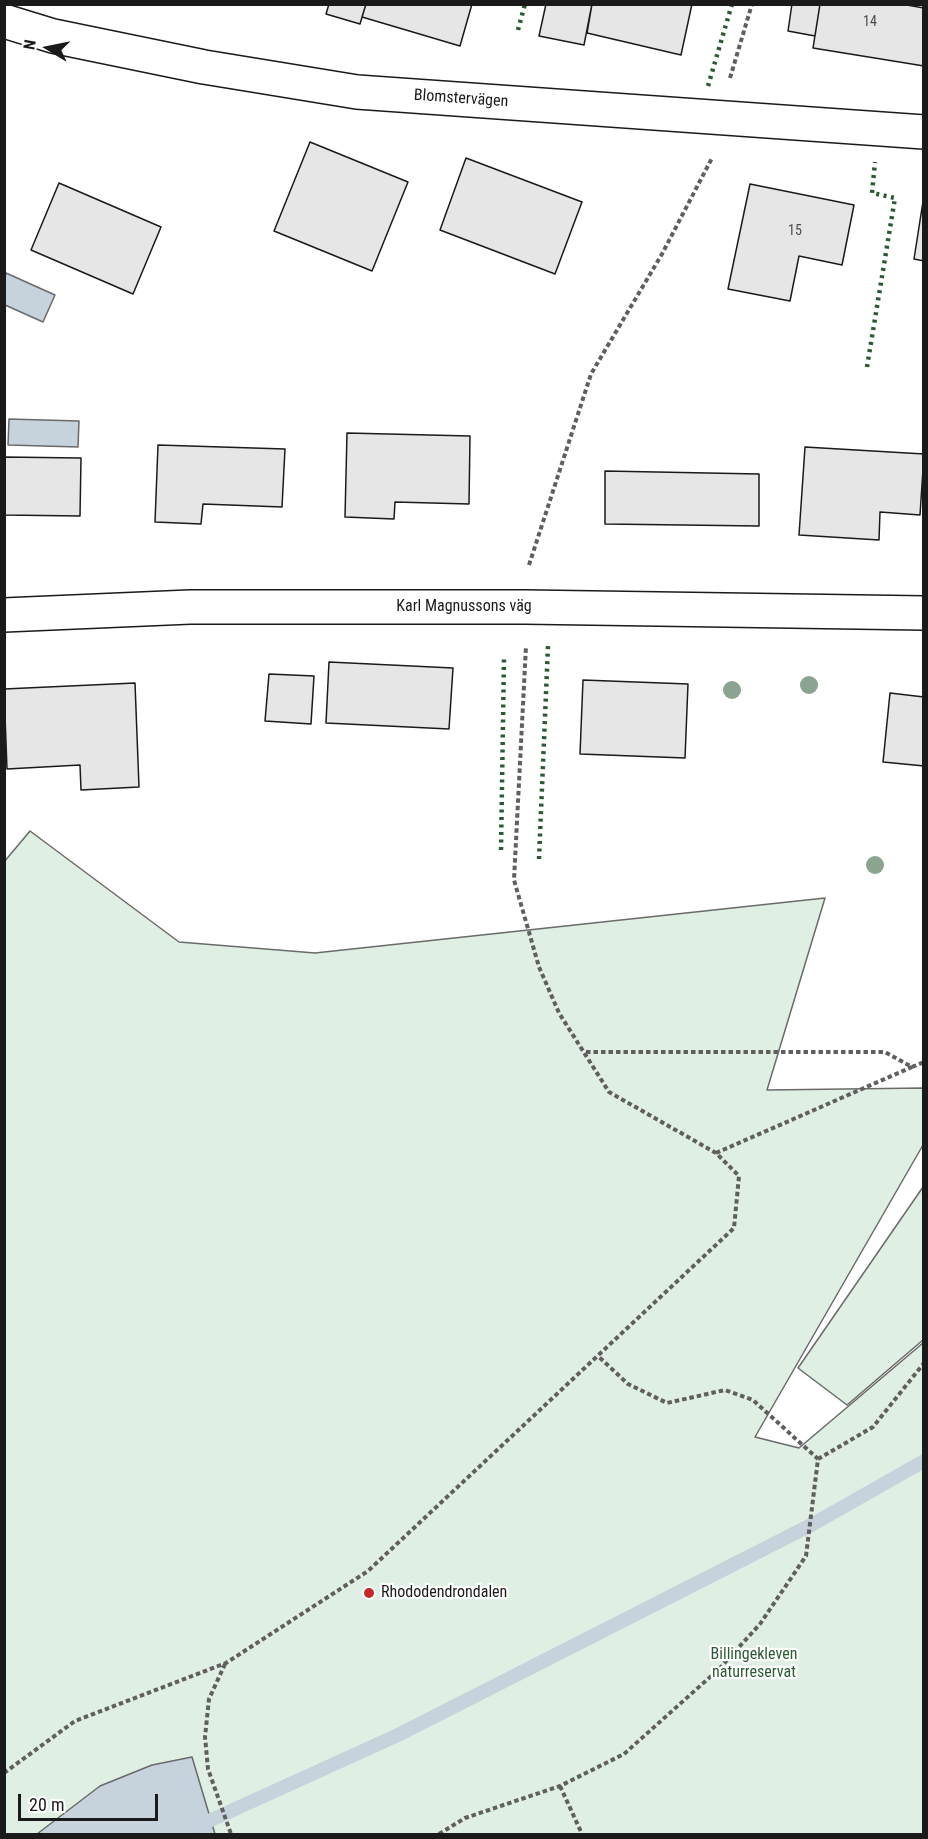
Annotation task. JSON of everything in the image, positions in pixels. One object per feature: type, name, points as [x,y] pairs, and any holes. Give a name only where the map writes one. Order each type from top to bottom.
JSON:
[{"type":"street","name":"Blomstervägen","points":[[4,21],[53,36],[204,67],[357,92],[924,132]]},
{"type":"street","name":"Karl Magnussons väg","points":[[4,615],[190,607],[525,607],[924,613]]},
{"type":"path","points":[[729,80],[752,4]]},
{"type":"path","points":[[529,565],[591,374],[662,254],[713,157]]},
{"type":"path","points":[[4,1773],[75,1720],[226,1664],[368,1571],[734,1228],[740,1176],[716,1153],[609,1092],[559,1013],[539,967],[514,880],[526,637]]},
{"type":"path","points":[[585,1052],[885,1052],[912,1067]]},
{"type":"path","points":[[716,1153],[924,1062]]},
{"type":"path","points":[[598,1356],[627,1384],[667,1403],[726,1390],[753,1400],[818,1459]]},
{"type":"path","points":[[818,1459],[873,1427],[924,1364]]},
{"type":"path","points":[[439,1834],[465,1818],[560,1786],[624,1754],[719,1669],[760,1624],[806,1556],[818,1459]]},
{"type":"path","points":[[226,1664],[209,1699],[206,1737],[208,1769],[231,1834]]},
{"type":"path","points":[[560,1786],[582,1834]]},
{"type":"green space","name":"Billingekleven naturreservat","points":[[30,831],[179,942],[315,953],[825,898],[767,1090],[923,1088],[923,1145],[755,1437],[799,1448],[923,1343],[923,1834],[5,1834],[4,862]]},
{"type":"green space","points":[[923,1187],[923,1340],[847,1405],[798,1368]]},
{"type":"shaded area","points":[[6,273],[55,295],[43,322],[5,305]]},
{"type":"shaded area","points":[[9,419],[79,421],[78,447],[8,445]]},
{"type":"shaded area","points":[[192,1757],[215,1834],[37,1834],[100,1786],[152,1765]]},
{"type":"building","points":[[329,4],[366,4],[360,24],[326,14]]},
{"type":"building","points":[[366,4],[472,4],[460,46],[362,17]]},
{"type":"building","points":[[546,4],[592,4],[584,45],[539,36]]},
{"type":"building","points":[[592,4],[692,4],[681,55],[587,33]]},
{"type":"building","points":[[792,4],[820,4],[815,36],[788,31]]},
{"type":"building","points":[[820,4],[901,4],[924,8],[924,66],[813,48]]},
{"type":"building","points":[[310,142],[408,182],[372,271],[274,231]]},
{"type":"building","points":[[466,158],[582,202],[555,274],[440,230]]},
{"type":"building","points":[[59,183],[161,227],[133,294],[31,250]]},
{"type":"building","points":[[750,184],[854,205],[842,265],[799,256],[790,301],[728,289]]},
{"type":"building","points":[[924,195],[924,261],[914,259]]},
{"type":"building","points":[[347,433],[470,436],[469,504],[395,502],[394,519],[345,517]]},
{"type":"building","points":[[158,445],[285,449],[282,507],[203,504],[201,524],[155,522]]},
{"type":"building","points":[[805,447],[924,454],[920,515],[880,512],[879,540],[799,535]]},
{"type":"building","points":[[4,457],[81,458],[80,516],[4,515]]},
{"type":"building","points":[[605,471],[759,474],[759,526],[605,524]]},
{"type":"building","points":[[329,662],[453,668],[449,729],[326,723]]},
{"type":"building","points":[[269,674],[314,676],[311,724],[265,721]]},
{"type":"building","points":[[583,680],[688,684],[685,758],[580,754]]},
{"type":"building","points":[[135,683],[139,787],[81,790],[80,765],[7,769],[4,689]]},
{"type":"building","points":[[890,693],[924,697],[924,766],[883,762]]},
{"type":"waterway","points":[[172,1834],[211,1820],[398,1735],[813,1524],[924,1461]]},
{"type":"hedge","points":[[518,30],[525,4]]},
{"type":"hedge","points":[[708,86],[732,4]]},
{"type":"hedge","points":[[867,367],[895,198],[872,193],[875,162]]},
{"type":"hedge","points":[[539,859],[548,646]]},
{"type":"hedge","points":[[501,850],[504,658]]},
{"type":"place","name":"Rhododendrondalen","points":[[369,1593]]}]
